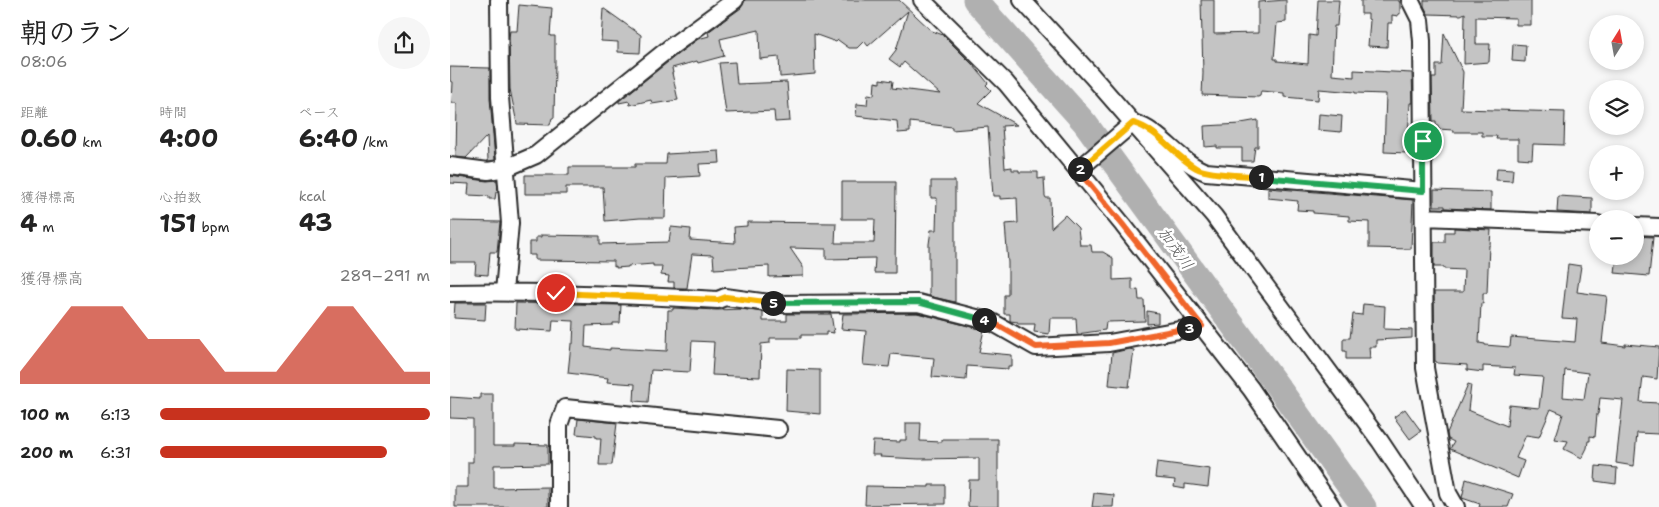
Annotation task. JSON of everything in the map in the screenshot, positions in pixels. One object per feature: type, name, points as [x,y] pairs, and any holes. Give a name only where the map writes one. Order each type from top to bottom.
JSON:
[{"type":"street","points":[[499,0],[500,97],[510,223],[504,292]]},
{"type":"street","points":[[450,166],[488,171],[506,168],[536,155],[672,46],[735,0]]},
{"type":"street","points":[[922,0],[1006,83],[1123,225],[1251,389],[1332,507]]},
{"type":"street","points":[[1022,0],[1092,76],[1214,216],[1380,441],[1424,507]]},
{"type":"street","points":[[1410,0],[1420,20],[1422,41],[1425,368],[1448,493],[1456,507]]},
{"type":"street","points":[[1078,170],[1133,123]]},
{"type":"street","points":[[1133,123],[1153,132],[1196,168],[1206,172],[1423,191]]},
{"type":"street","points":[[1424,217],[1589,224]]},
{"type":"street","points":[[1644,226],[1659,227]]},
{"type":"street","points":[[450,293],[607,294],[718,300],[726,297],[777,304],[918,302],[992,322],[1036,347],[1109,343],[1202,326]]},
{"type":"street","points":[[559,507],[559,424],[565,408],[778,429]]},
{"type":"building","points":[[745,0],[899,0],[932,31],[943,35],[988,83],[986,85],[991,90],[978,103],[1017,125],[1002,126],[1005,168],[1012,167],[1012,170],[1019,170],[1019,172],[1038,172],[1038,179],[1044,178],[1045,196],[1050,198],[1051,228],[1065,215],[1078,228],[1080,245],[1091,245],[1092,252],[1103,252],[1113,258],[1113,280],[1132,279],[1132,290],[1138,289],[1139,300],[1144,300],[1145,321],[1106,322],[1105,330],[1077,334],[1076,318],[1050,318],[1049,334],[1034,332],[1035,324],[1018,324],[1018,322],[1010,321],[1010,314],[1004,314],[1004,295],[1008,295],[1005,224],[1018,223],[1017,198],[1000,199],[1000,196],[993,196],[988,127],[952,130],[952,127],[910,122],[910,132],[898,133],[897,121],[856,116],[857,104],[867,105],[868,94],[874,95],[875,82],[880,83],[880,79],[893,81],[892,88],[940,94],[904,62],[900,67],[889,59],[896,50],[908,11],[868,46],[864,41],[857,48],[849,48],[838,40],[836,42],[814,34],[815,74],[780,77],[779,57],[760,59],[759,30],[720,39],[724,56],[672,68],[678,100],[652,104],[651,100],[630,105],[629,101],[619,103],[619,101],[698,39],[709,36],[708,32],[741,8]]},
{"type":"building","points":[[1201,0],[1214,0],[1214,34],[1258,33],[1258,2],[1286,0],[1286,22],[1277,23],[1274,59],[1277,59],[1277,61],[1308,64],[1309,35],[1316,36],[1318,0],[1339,0],[1337,26],[1334,26],[1332,75],[1354,77],[1354,70],[1412,73],[1413,103],[1410,103],[1407,153],[1384,152],[1386,94],[1319,89],[1318,100],[1284,97],[1284,93],[1261,91],[1258,97],[1202,95]]},
{"type":"building","points":[[1361,0],[1399,0],[1400,14],[1398,16],[1392,15],[1392,23],[1388,23],[1387,47],[1368,46],[1370,20],[1368,19],[1368,14],[1361,14]]},
{"type":"building","points":[[1424,0],[1531,0],[1531,25],[1516,25],[1516,18],[1476,17],[1476,44],[1490,44],[1489,62],[1464,64],[1465,13],[1461,15],[1428,14],[1424,6]]},
{"type":"building","points":[[519,5],[552,8],[550,36],[555,36],[555,62],[554,118],[552,118],[550,125],[517,124],[510,89],[509,37],[510,31],[517,31]]},
{"type":"building","points":[[603,8],[641,35],[640,53],[618,52],[618,42],[601,41]]},
{"type":"building","points":[[1444,33],[1463,72],[1461,109],[1565,112],[1564,145],[1533,144],[1532,159],[1518,158],[1518,139],[1496,139],[1497,136],[1482,136],[1482,132],[1453,132],[1453,130],[1438,129],[1436,121],[1433,121],[1432,78],[1436,78],[1436,65],[1442,65]]},
{"type":"building","points":[[1513,44],[1526,45],[1525,62],[1512,61]]},
{"type":"building","points":[[735,62],[737,84],[787,82],[790,121],[775,122],[774,111],[726,113],[719,63]]},
{"type":"building","points":[[450,67],[490,68],[490,98],[495,160],[488,161],[487,136],[466,158],[456,157],[457,103],[452,103],[453,82],[450,81]]},
{"type":"building","points":[[1319,114],[1342,116],[1341,132],[1318,130]]},
{"type":"building","points":[[1258,120],[1258,147],[1255,147],[1253,161],[1242,161],[1242,148],[1205,147],[1204,126],[1241,124]]},
{"type":"building","points":[[719,151],[720,163],[699,164],[700,176],[666,178],[665,218],[605,221],[603,187],[566,187],[566,194],[525,194],[525,175],[569,175],[569,167],[635,167],[635,164],[666,164],[667,154]]},
{"type":"building","points":[[1497,168],[1513,169],[1512,181],[1496,180]]},
{"type":"building","points":[[450,176],[487,181],[497,180],[498,192],[496,192],[495,199],[489,199],[489,196],[468,195],[469,184],[450,183]]},
{"type":"building","points":[[931,181],[955,181],[955,302],[929,296],[929,244],[931,230],[936,230],[937,198],[931,198]]},
{"type":"building","points":[[842,182],[896,182],[895,273],[874,273],[875,258],[826,259],[826,249],[790,248],[803,267],[803,276],[769,277],[769,266],[714,269],[713,255],[692,254],[687,288],[674,288],[674,282],[668,282],[669,276],[661,275],[662,266],[653,266],[653,264],[616,268],[616,266],[614,267],[614,261],[535,260],[535,255],[529,255],[529,242],[536,242],[536,237],[541,237],[541,235],[600,236],[600,244],[669,242],[671,227],[691,229],[690,240],[735,243],[734,227],[747,226],[747,222],[836,223],[835,243],[874,243],[875,219],[842,219]]},
{"type":"building","points":[[1268,188],[1413,200],[1411,249],[1369,248],[1369,222],[1349,221],[1349,216],[1297,210],[1298,201],[1268,198]]},
{"type":"building","points":[[1434,190],[1491,192],[1491,210],[1434,206]]},
{"type":"building","points":[[1558,196],[1589,198],[1589,200],[1592,200],[1592,210],[1589,210],[1589,214],[1557,212]]},
{"type":"building","points":[[450,221],[500,222],[497,252],[490,252],[488,275],[475,274],[476,262],[450,262]]},
{"type":"building","points":[[1454,228],[1491,230],[1487,293],[1483,293],[1483,304],[1481,303],[1479,343],[1510,347],[1511,337],[1575,342],[1577,319],[1562,318],[1568,264],[1581,266],[1577,292],[1607,296],[1602,343],[1659,347],[1657,379],[1643,377],[1640,402],[1659,403],[1659,434],[1637,433],[1634,466],[1616,463],[1623,400],[1600,398],[1595,437],[1590,436],[1590,441],[1588,441],[1582,458],[1564,449],[1568,441],[1555,439],[1563,414],[1551,409],[1539,437],[1526,435],[1516,458],[1524,461],[1518,478],[1450,449],[1454,442],[1448,439],[1447,433],[1468,384],[1471,385],[1468,410],[1507,426],[1509,405],[1539,408],[1543,377],[1514,375],[1515,368],[1483,366],[1483,372],[1467,370],[1467,365],[1437,363],[1435,361],[1434,292],[1463,292],[1464,270],[1434,267],[1434,242],[1445,242],[1445,232],[1454,232]],"holes":[[[1565,370],[1588,373],[1584,399],[1563,397]]]},
{"type":"building","points":[[1644,236],[1653,237],[1649,276],[1615,273],[1616,265],[1644,265]]},
{"type":"building","points":[[455,303],[486,303],[485,320],[454,318]]},
{"type":"building","points":[[516,303],[621,305],[620,323],[586,326],[585,347],[610,350],[610,348],[667,351],[668,310],[673,310],[673,308],[741,309],[763,312],[763,321],[787,321],[787,314],[831,314],[834,333],[826,332],[826,335],[801,335],[801,338],[770,338],[770,343],[761,344],[760,377],[712,375],[714,342],[692,341],[690,372],[651,370],[648,402],[634,401],[635,384],[607,382],[608,378],[568,373],[571,344],[573,344],[574,321],[553,320],[552,331],[515,329]]},
{"type":"building","points":[[1363,304],[1385,306],[1384,329],[1412,330],[1412,338],[1376,340],[1376,347],[1369,347],[1370,359],[1346,359],[1346,351],[1343,351],[1343,340],[1344,338],[1350,338],[1353,314],[1362,315]]},
{"type":"building","points":[[1147,311],[1158,313],[1158,323],[1147,324]]},
{"type":"building","points":[[917,313],[984,330],[979,352],[1012,355],[1012,366],[1008,366],[1008,369],[967,366],[966,380],[932,377],[934,358],[891,354],[889,367],[863,365],[866,331],[841,329],[843,314]]},
{"type":"building","points":[[1129,349],[1134,350],[1129,387],[1109,385],[1112,353]]},
{"type":"building","points":[[787,369],[820,370],[820,414],[786,411]]},
{"type":"building","points":[[480,394],[493,394],[493,446],[515,446],[515,444],[548,445],[548,464],[494,465],[494,488],[548,487],[548,507],[455,507],[455,487],[468,487],[468,462],[473,462],[473,419],[450,418],[450,397],[480,399]]},
{"type":"building","points":[[1405,409],[1421,431],[1410,439],[1394,417]]},
{"type":"building","points":[[578,419],[617,423],[612,465],[599,465],[601,438],[576,434]]},
{"type":"building","points":[[906,423],[921,423],[920,441],[942,442],[942,439],[998,439],[998,507],[968,507],[969,480],[979,480],[979,458],[919,459],[872,455],[873,441],[900,442],[900,440],[906,440]]},
{"type":"building","points":[[1157,462],[1210,469],[1208,487],[1185,484],[1185,489],[1174,487],[1175,480],[1155,478]]},
{"type":"building","points":[[1596,466],[1617,468],[1616,484],[1595,481]]},
{"type":"building","points":[[1466,479],[1513,494],[1508,507],[1479,507],[1480,504],[1462,498]]},
{"type":"building","points":[[929,485],[945,485],[945,504],[865,505],[866,486],[929,487]]},
{"type":"building","points":[[1094,493],[1114,495],[1113,507],[1092,507]]},
{"type":"waterway","name":"加茂川","points":[[975,0],[1085,123],[1364,507]]},
{"type":"route","points":[[556,293],[718,300],[726,297],[777,304],[918,302],[992,322],[1036,347],[1109,343],[1202,326],[1078,170],[1133,123],[1153,132],[1196,168],[1206,172],[1423,191],[1423,141]]}]
